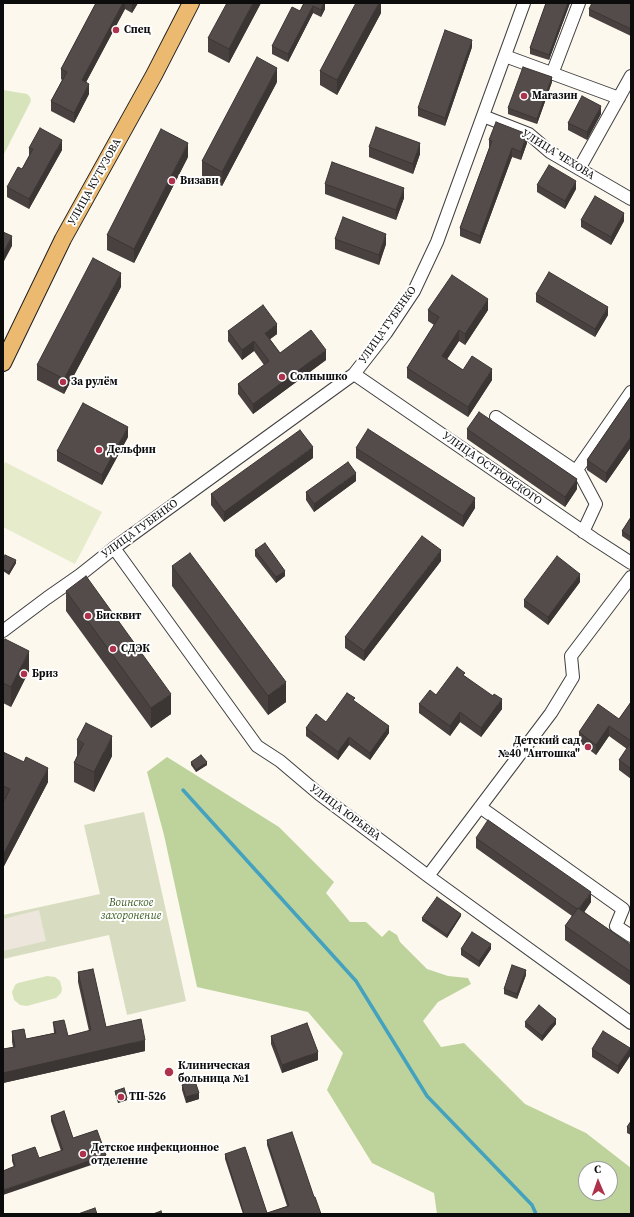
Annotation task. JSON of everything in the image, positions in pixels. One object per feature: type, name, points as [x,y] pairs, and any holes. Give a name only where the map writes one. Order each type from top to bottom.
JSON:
[{"type":"main road","name":"УЛИЦА КУТУЗОВА","points":[[3,364],[63,239],[154,75],[191,3]]},
{"type":"street","name":"УЛИЦА ГУБЕНКО","points":[[3,632],[114,548],[354,374],[386,333],[414,291],[437,242],[524,3]]},
{"type":"street","points":[[552,74],[579,3]]},
{"type":"street","points":[[505,56],[620,98]]},
{"type":"street","points":[[579,169],[631,76]]},
{"type":"street","name":"УЛИЦА ЧЕХОВА","points":[[483,116],[529,134],[550,152],[631,199]]},
{"type":"street","name":"УЛИЦА ОСТРОВСКОГО","points":[[354,374],[583,532],[631,562]]},
{"type":"street","points":[[576,471],[631,392]]},
{"type":"street","points":[[496,416],[580,474],[596,504],[583,532]]},
{"type":"street","name":"УЛИЦА ЮРЬЕВА","points":[[114,548],[257,746],[280,761],[319,794],[428,876],[631,1023]]},
{"type":"street","points":[[428,876],[551,713],[573,677],[571,656],[631,577]]},
{"type":"street","points":[[480,807],[623,910],[616,926],[631,936]]},
{"type":"green space","points":[[3,90],[27,94],[31,101],[3,156]]},
{"type":"green space","points":[[5,462],[102,512],[75,564],[3,527],[3,466]]},
{"type":"green space","points":[[167,757],[279,827],[334,882],[326,893],[350,922],[366,922],[382,937],[389,930],[397,935],[400,942],[427,969],[448,976],[468,978],[471,984],[438,1002],[423,1021],[441,1047],[464,1043],[525,1104],[586,1133],[631,1168],[631,1214],[437,1214],[434,1193],[372,1163],[327,1090],[343,1053],[308,1012],[197,987],[164,835],[147,772]]},
{"type":"green space","name":"Воинское захоронение","points":[[144,812],[186,1001],[127,1015],[109,935],[3,959],[3,915],[100,894],[84,825]]},
{"type":"green space","points":[[47,976],[55,977],[60,981],[62,989],[61,993],[56,998],[27,1006],[20,1005],[14,1000],[12,992],[15,985]]},
{"type":"shaded area","points":[[39,910],[46,941],[3,951],[3,919]]},
{"type":"building","points":[[96,3],[123,3],[82,80],[89,84],[74,113],[51,101],[67,72],[61,69]]},
{"type":"building","points":[[227,3],[253,3],[229,49],[208,38]]},
{"type":"building","points":[[304,3],[324,3],[321,10],[313,6],[288,54],[272,46],[292,7],[300,11]]},
{"type":"building","points":[[356,3],[379,3],[337,80],[320,71]]},
{"type":"building","points":[[546,3],[568,3],[549,55],[530,48]]},
{"type":"building","points":[[592,3],[631,3],[631,29],[589,9]]},
{"type":"building","points":[[445,30],[472,40],[445,118],[418,108]]},
{"type":"building","points":[[257,57],[277,68],[222,172],[202,161]]},
{"type":"building","points":[[523,67],[552,77],[537,119],[508,108]]},
{"type":"building","points":[[582,96],[601,106],[587,132],[568,123]]},
{"type":"building","points":[[496,122],[527,134],[521,152],[512,148],[480,236],[460,228],[492,141],[489,140]]},
{"type":"building","points":[[376,127],[420,143],[413,164],[369,147]]},
{"type":"building","points":[[40,128],[62,140],[29,199],[7,187],[18,167],[22,169],[33,149],[29,148]]},
{"type":"building","points":[[161,129],[188,143],[134,249],[107,235]]},
{"type":"building","points":[[332,162],[404,188],[396,210],[325,184]]},
{"type":"building","points":[[549,165],[576,181],[565,201],[537,185]]},
{"type":"building","points":[[595,196],[624,213],[611,237],[581,220]]},
{"type":"building","points":[[343,217],[386,234],[379,255],[335,239]]},
{"type":"building","points":[[3,232],[12,236],[3,253]]},
{"type":"building","points":[[93,258],[121,273],[64,379],[37,365]]},
{"type":"building","points":[[549,272],[608,307],[595,329],[536,294]]},
{"type":"building","points":[[452,275],[488,299],[465,334],[459,330],[442,356],[463,370],[472,356],[492,369],[468,407],[407,368],[439,317],[428,310]]},
{"type":"building","points":[[263,305],[277,324],[265,333],[280,353],[311,330],[326,350],[253,404],[238,384],[269,361],[254,341],[242,350],[228,331]]},
{"type":"building","points":[[631,396],[631,437],[606,473],[587,460]]},
{"type":"building","points":[[83,403],[128,427],[102,475],[57,451]]},
{"type":"building","points":[[479,412],[577,479],[565,497],[467,429]]},
{"type":"building","points":[[368,429],[475,498],[463,516],[356,448]]},
{"type":"building","points":[[300,430],[313,447],[224,512],[211,494]]},
{"type":"building","points":[[348,462],[356,473],[314,504],[306,492]]},
{"type":"building","points":[[631,517],[631,537],[622,531]]},
{"type":"building","points":[[422,536],[441,550],[364,651],[345,637]]},
{"type":"building","points":[[265,543],[285,571],[276,577],[255,550]]},
{"type":"building","points":[[190,553],[286,682],[268,696],[172,566]]},
{"type":"building","points":[[5,555],[16,560],[9,572],[3,569],[3,559]]},
{"type":"building","points":[[557,556],[580,574],[548,617],[524,600]]},
{"type":"building","points":[[86,576],[171,694],[151,708],[66,591]]},
{"type":"building","points":[[5,639],[29,651],[11,687],[3,683],[3,643]]},
{"type":"building","points":[[457,667],[465,673],[463,675],[493,696],[494,694],[502,699],[481,728],[460,712],[450,726],[419,704],[430,690],[436,695]]},
{"type":"building","points":[[347,693],[355,698],[353,700],[389,726],[370,753],[349,737],[338,752],[306,728],[316,714],[326,722]]},
{"type":"building","points":[[631,702],[631,741],[609,726],[596,745],[579,732],[598,704],[619,719]]},
{"type":"building","points":[[86,723],[112,736],[94,772],[74,763],[84,743],[77,740]]},
{"type":"building","points":[[631,742],[631,769],[619,760]]},
{"type":"building","points":[[3,752],[24,762],[26,757],[48,768],[3,855],[3,803],[10,789],[3,786]]},
{"type":"building","points":[[201,755],[207,762],[196,770],[191,762]]},
{"type":"building","points":[[488,820],[591,892],[579,909],[476,838]]},
{"type":"building","points":[[437,897],[461,914],[447,935],[422,918]]},
{"type":"building","points":[[578,908],[631,945],[631,972],[565,926]]},
{"type":"building","points":[[472,932],[491,944],[479,961],[461,949]]},
{"type":"building","points":[[512,965],[526,970],[517,994],[504,989]]},
{"type":"building","points":[[93,969],[106,1027],[141,1019],[145,1040],[3,1073],[3,1049],[15,1047],[12,1031],[24,1029],[26,1039],[56,1033],[53,1022],[64,1020],[68,1036],[91,1030],[78,972]]},
{"type":"building","points":[[539,1005],[556,1019],[542,1036],[525,1022]]},
{"type":"building","points":[[307,1023],[318,1052],[282,1065],[271,1036]]},
{"type":"building","points":[[603,1031],[630,1048],[618,1066],[592,1049]]},
{"type":"building","points":[[195,1081],[199,1093],[186,1097],[182,1085]]},
{"type":"building","name":"ТП-526","points":[[124,1088],[127,1098],[118,1101],[115,1091]]},
{"type":"building","name":"Детское инфекционное отделение","points":[[64,1111],[73,1138],[97,1130],[106,1155],[3,1190],[3,1171],[15,1166],[12,1155],[35,1147],[39,1158],[63,1150],[51,1116]]},
{"type":"building","points":[[631,1121],[631,1130],[627,1127]]},
{"type":"building","points":[[292,1132],[321,1214],[244,1214],[225,1154],[245,1147],[267,1213],[289,1206],[267,1140]]},
{"type":"building","points":[[95,1208],[97,1214],[78,1214]]},
{"type":"building","points":[[161,1211],[162,1214],[153,1214]]},
{"type":"waterway","points":[[183,790],[356,981],[427,1096],[532,1205],[536,1214]]},
{"type":"place","name":"Спец","points":[[116,30]]},
{"type":"place","name":"Магазин","points":[[524,96]]},
{"type":"place","name":"Визави","points":[[172,181]]},
{"type":"place","name":"Солнышко","points":[[282,377]]},
{"type":"place","name":"За рулём","points":[[63,382]]},
{"type":"place","name":"Дельфин","points":[[99,450]]},
{"type":"place","name":"Бисквит","points":[[88,616]]},
{"type":"place","name":"СДЭК","points":[[113,649]]},
{"type":"place","name":"Бриз","points":[[24,674]]},
{"type":"place","name":"Детский сад №40 \"Антошка\"","points":[[588,747]]},
{"type":"place","name":"Клиническая больница №1","points":[[169,1072]]},
{"type":"place","name":"ТП-526","points":[[121,1097]]},
{"type":"place","name":"Детское инфекционное отделение","points":[[83,1154]]}]
